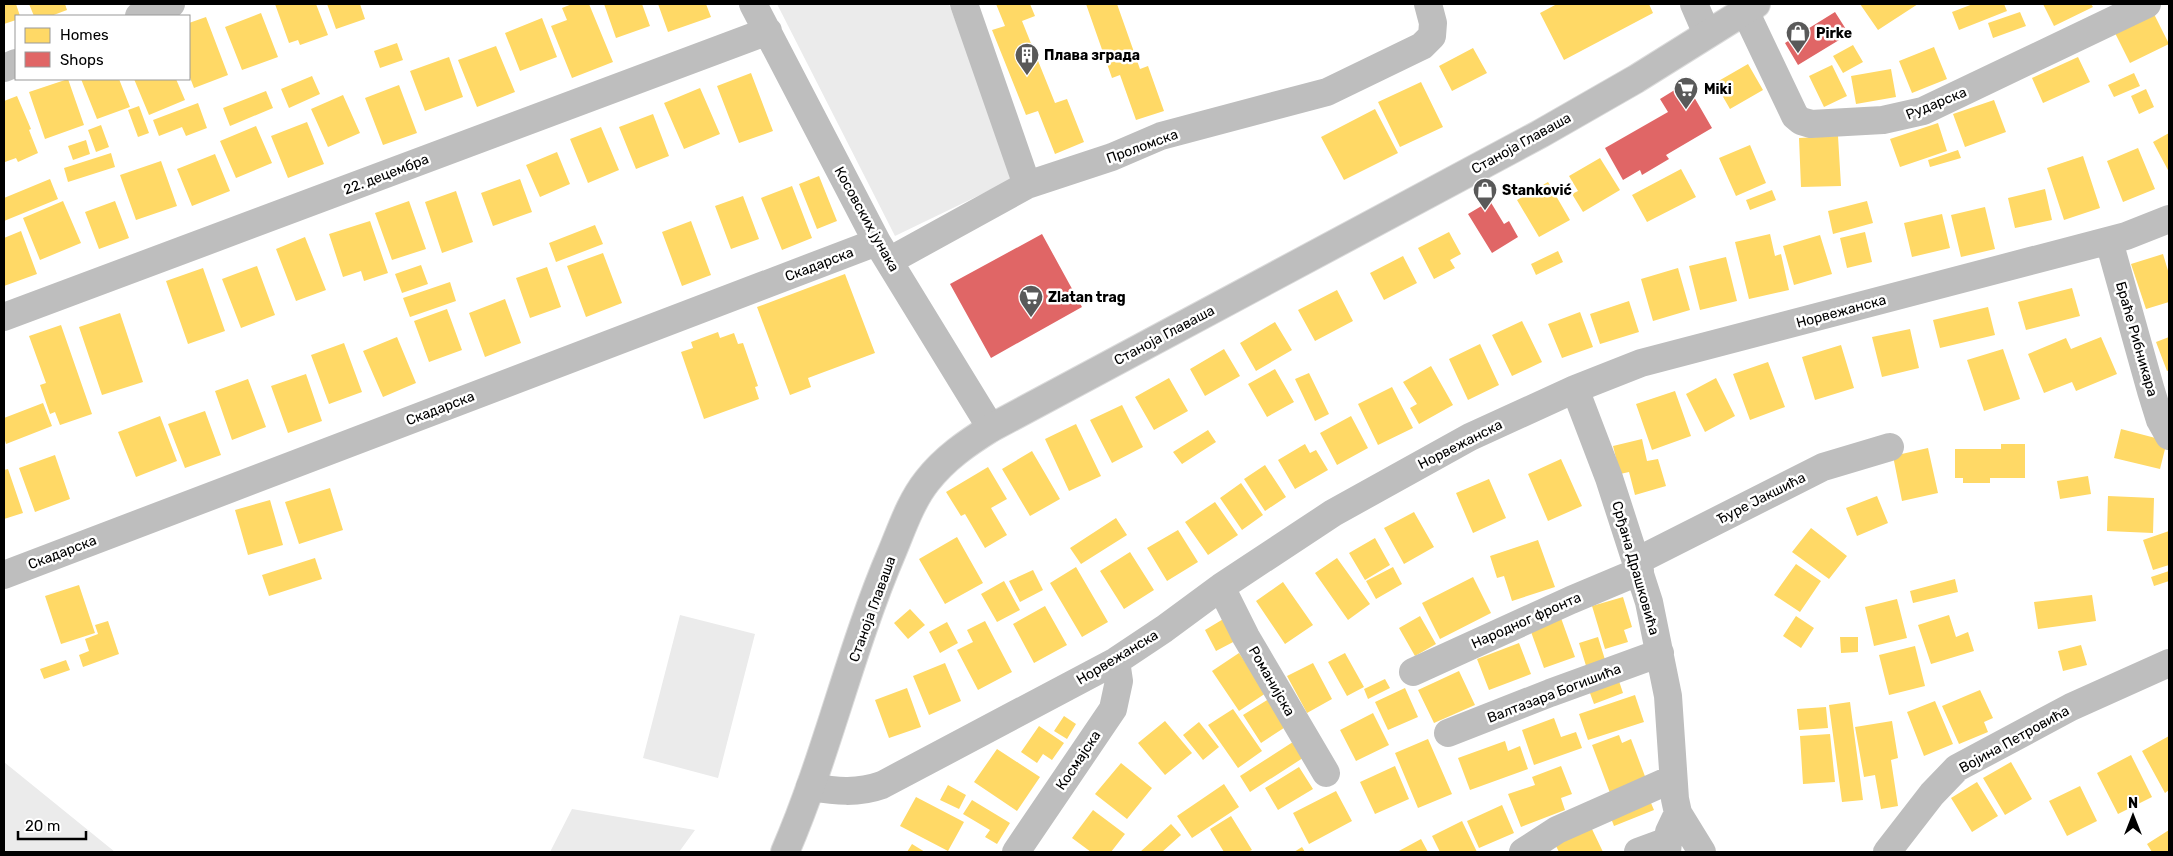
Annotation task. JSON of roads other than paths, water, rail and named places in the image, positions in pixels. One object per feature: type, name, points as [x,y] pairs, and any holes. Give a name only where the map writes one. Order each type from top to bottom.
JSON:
[{"type":"street","points":[[142,15],[171,4]]},
{"type":"street","name":"Косовских јунака","points":[[754,4],[883,251],[991,428]]},
{"type":"street","points":[[964,4],[1027,185]]},
{"type":"street","name":"Проломска","points":[[883,251],[1027,185],[1112,157],[1161,136],[1326,92],[1422,46],[1432,36],[1433,23],[1428,4]]},
{"type":"street","points":[[1694,4],[1707,34]]},
{"type":"street","name":"Рударска","points":[[1751,7],[1795,116],[1801,121],[1811,124],[1884,120],[1923,111],[2146,4]]},
{"type":"street","name":"Станоја Главаша","points":[[785,852],[810,787],[880,581],[916,497],[942,463],[991,428],[1540,134],[1636,79],[1751,7]]},
{"type":"street","name":"22. децембра","points":[[4,317],[768,31]]},
{"type":"street","name":"Норвежанска","points":[[810,787],[843,792],[866,791],[882,785],[1116,661],[1221,587],[1333,513],[1470,437],[1575,389],[1641,363],[2109,241],[2169,219]]},
{"type":"street","name":"Браће Рибникара","points":[[2109,241],[2155,406],[2169,436]]},
{"type":"street","name":"Скадарска","points":[[4,575],[883,251]]},
{"type":"street","name":"Срђана Драшковића","points":[[1575,389],[1609,478],[1639,566],[1660,653],[1668,696],[1672,779],[1678,813],[1702,852]]},
{"type":"street","name":"Ђуре Јакшића","points":[[1639,566],[1823,467],[1890,447]]},
{"type":"street","name":"Народног фронта","points":[[1413,672],[1571,600],[1639,566]]},
{"type":"street","name":"Романијска","points":[[1221,587],[1246,637],[1326,773]]},
{"type":"street","name":"Валтазара Богишића","points":[[1448,734],[1550,693],[1660,653]]},
{"type":"street","name":"Космајска","points":[[1016,852],[1113,709],[1119,680],[1116,661]]},
{"type":"street","name":"Војина Петровића","points":[[1887,852],[1932,794],[1957,768],[2071,707],[2169,663]]},
{"type":"street","points":[[1523,852],[1557,830],[1672,779]]},
{"type":"street","points":[[1638,852],[1667,847],[1673,821],[1678,813]]},
{"type":"place","name":"Pirke","points":[[1798,54]]},
{"type":"place","name":"Плава зграда","points":[[1027,76]]},
{"type":"place","name":"Miki","points":[[1686,110]]},
{"type":"place","name":"Stanković","points":[[1485,211]]},
{"type":"place","name":"Zlatan trag","points":[[1031,318]]}]
